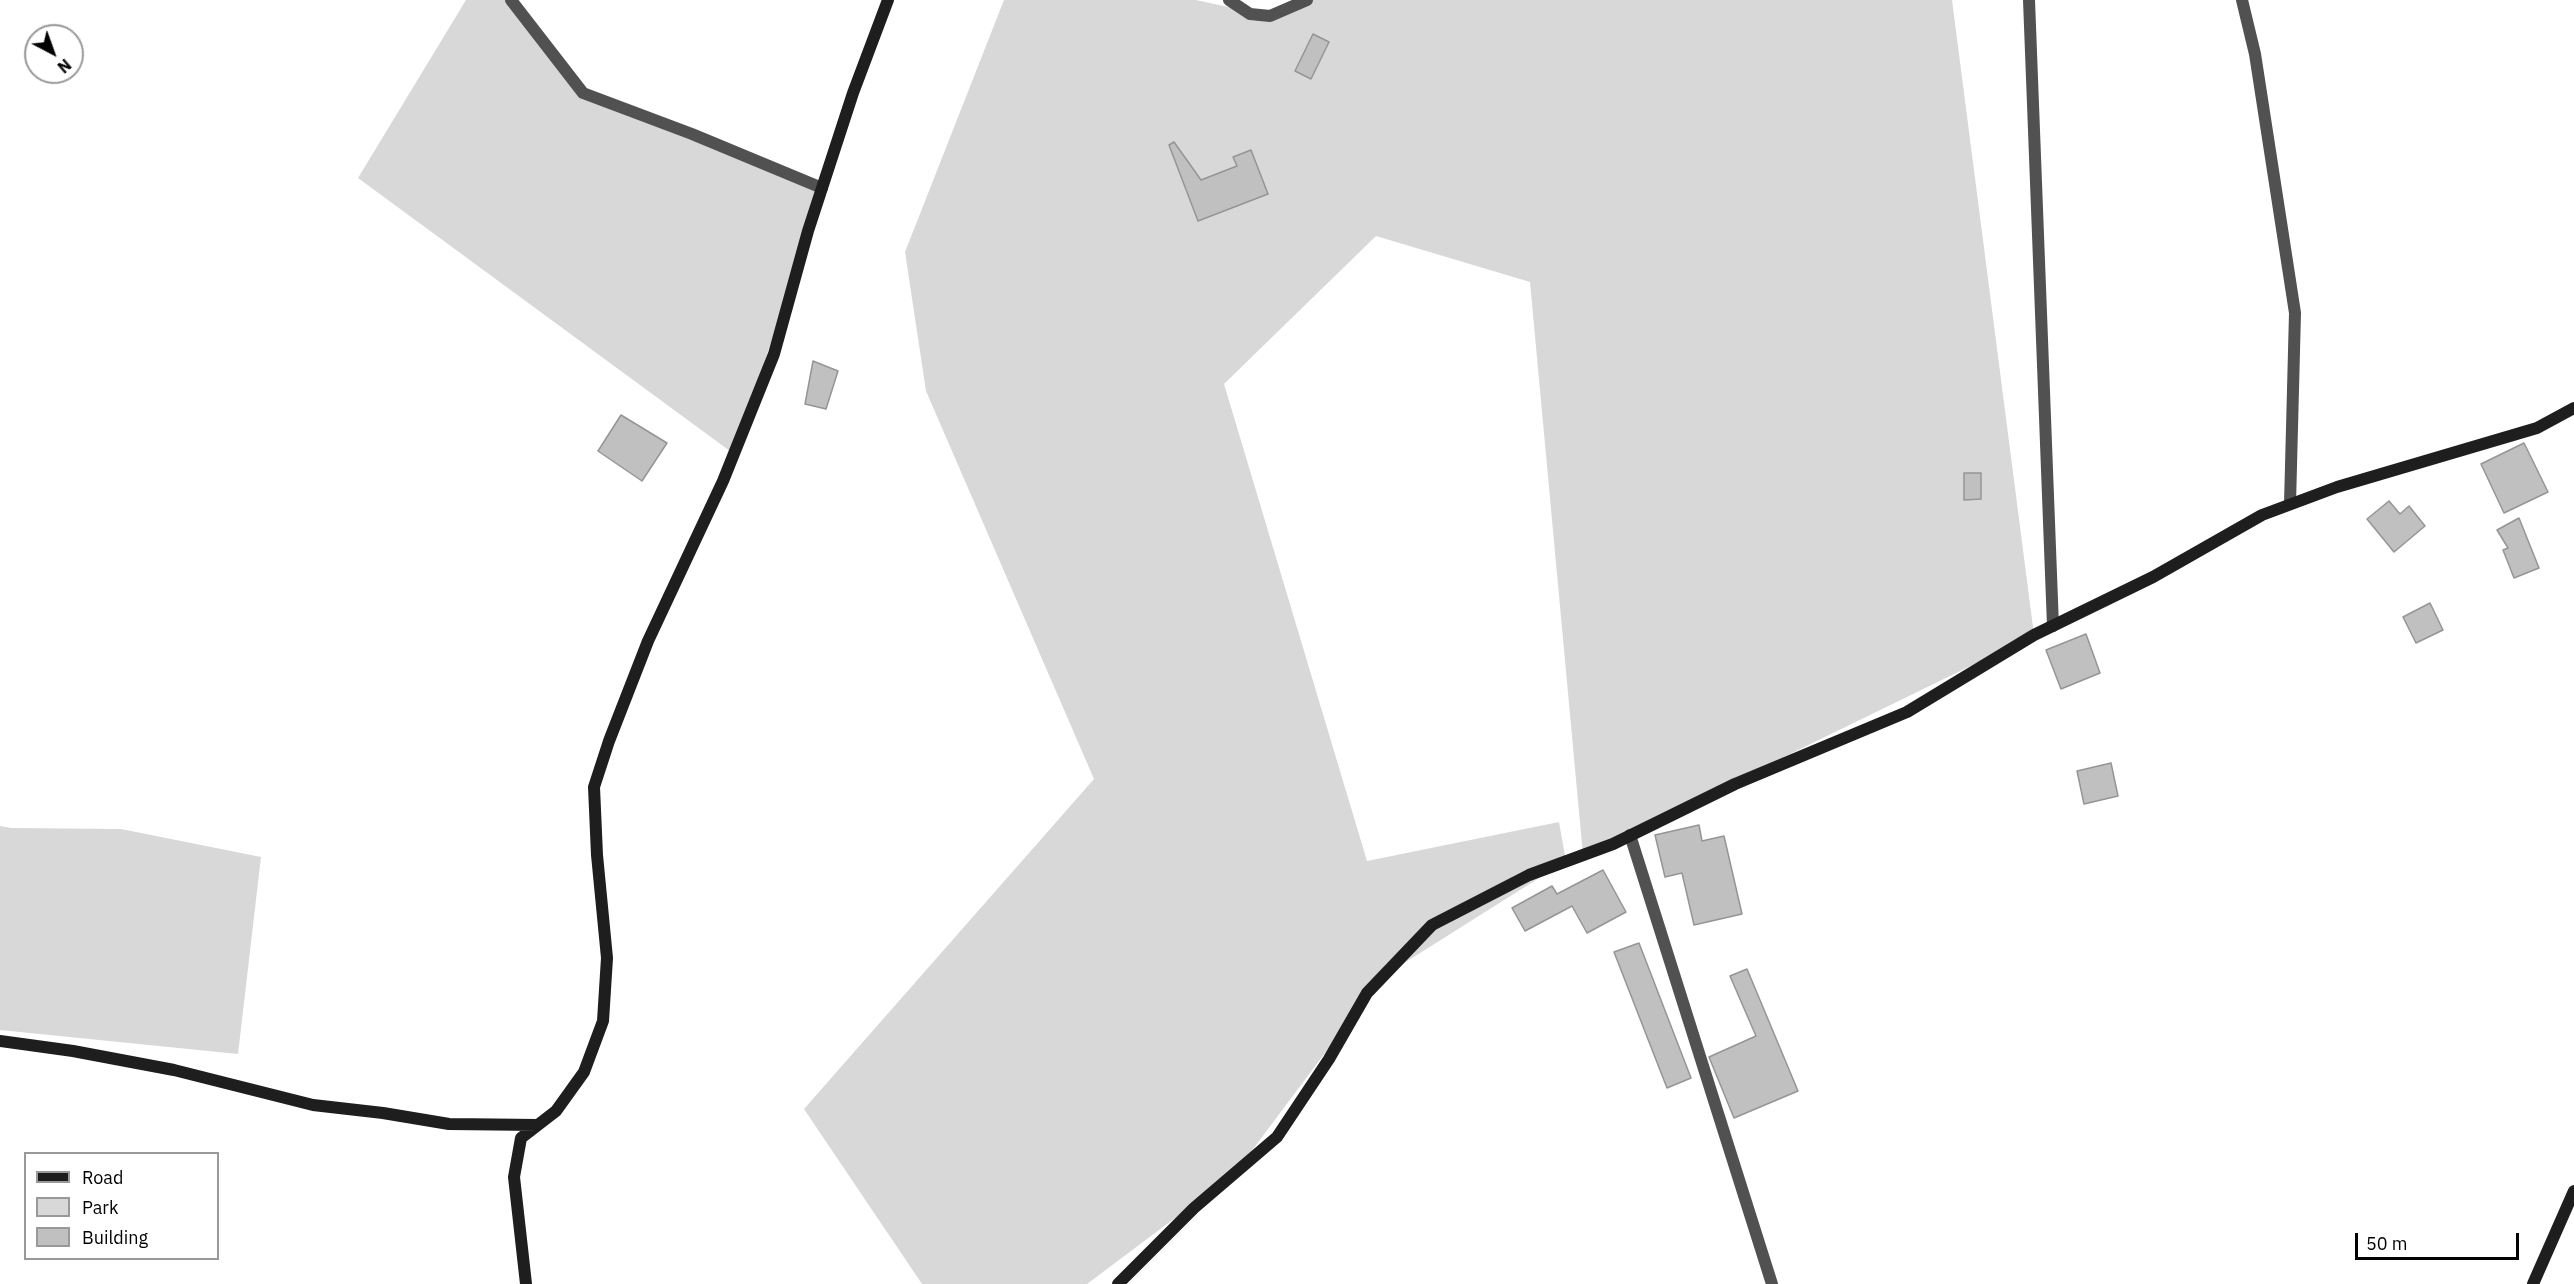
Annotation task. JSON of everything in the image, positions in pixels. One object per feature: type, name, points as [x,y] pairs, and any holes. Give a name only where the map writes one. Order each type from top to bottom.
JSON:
[{"type":"street","points":[[511,0],[583,93],[692,134],[822,188]]},
{"type":"street","points":[[526,1284],[514,1177],[521,1138],[556,1111],[584,1072],[603,1021],[607,958],[597,855],[594,788],[609,741],[648,641],[723,481],[774,354],[822,188],[853,93],[888,0]]},
{"type":"street","points":[[1229,0],[1250,14],[1270,16],[1306,0]]},
{"type":"street","points":[[2029,0],[2053,626]]},
{"type":"street","points":[[2242,0],[2255,54],[2295,313],[2290,504]]},
{"type":"street","points":[[1118,1284],[1194,1209],[1277,1137],[1329,1059],[1367,993],[1432,925],[1529,874],[1613,844],[1735,784],[1907,712],[2034,636],[2153,578],[2262,515],[2337,487],[2537,428],[2574,408]]},
{"type":"street","points":[[1630,835],[1772,1284]]},
{"type":"street","points":[[0,1041],[73,1051],[174,1070],[313,1105],[449,1124],[538,1125]]},
{"type":"street","points":[[2533,1284],[2574,1191]]},
{"type":"green space","points":[[466,0],[509,0],[583,93],[822,188],[734,454],[358,178]]},
{"type":"green space","points":[[1004,0],[1196,0],[1270,16],[1298,0],[1952,0],[2034,635],[1583,855],[1530,282],[1376,236],[1224,384],[1367,861],[1559,822],[1566,861],[1382,977],[1235,1173],[1087,1284],[922,1284],[804,1109],[1094,779],[926,391],[905,252]]},
{"type":"green space","points":[[0,826],[121,829],[261,857],[238,1054],[0,1030]]},
{"type":"building","points":[[1313,34],[1329,42],[1311,79],[1295,71]]},
{"type":"building","points":[[1174,142],[1201,180],[1237,166],[1233,157],[1251,150],[1268,194],[1198,221],[1169,145]]},
{"type":"building","points":[[813,361],[838,371],[826,409],[805,404]]},
{"type":"building","points":[[621,415],[667,443],[642,481],[598,451]]},
{"type":"building","points":[[2524,443],[2548,492],[2504,513],[2481,464]]},
{"type":"building","points":[[1964,473],[1981,473],[1981,499],[1964,500]]},
{"type":"building","points":[[2389,501],[2400,514],[2409,506],[2425,526],[2394,552],[2367,519]]},
{"type":"building","points":[[2519,518],[2539,568],[2514,578],[2503,550],[2508,548],[2497,530]]},
{"type":"building","points":[[2430,603],[2443,630],[2416,643],[2403,617]]},
{"type":"building","points":[[2086,634],[2100,673],[2061,689],[2046,650]]},
{"type":"building","points":[[2111,763],[2118,796],[2084,804],[2077,771]]},
{"type":"building","points":[[1699,825],[1702,841],[1724,836],[1742,914],[1694,925],[1682,873],[1665,877],[1655,835]]},
{"type":"building","points":[[1603,870],[1626,912],[1587,933],[1572,906],[1525,931],[1512,908],[1552,886],[1557,894]]},
{"type":"building","points":[[1639,943],[1691,1078],[1667,1088],[1614,952]]},
{"type":"building","points":[[1747,969],[1798,1091],[1734,1118],[1709,1057],[1756,1036],[1730,976]]}]
